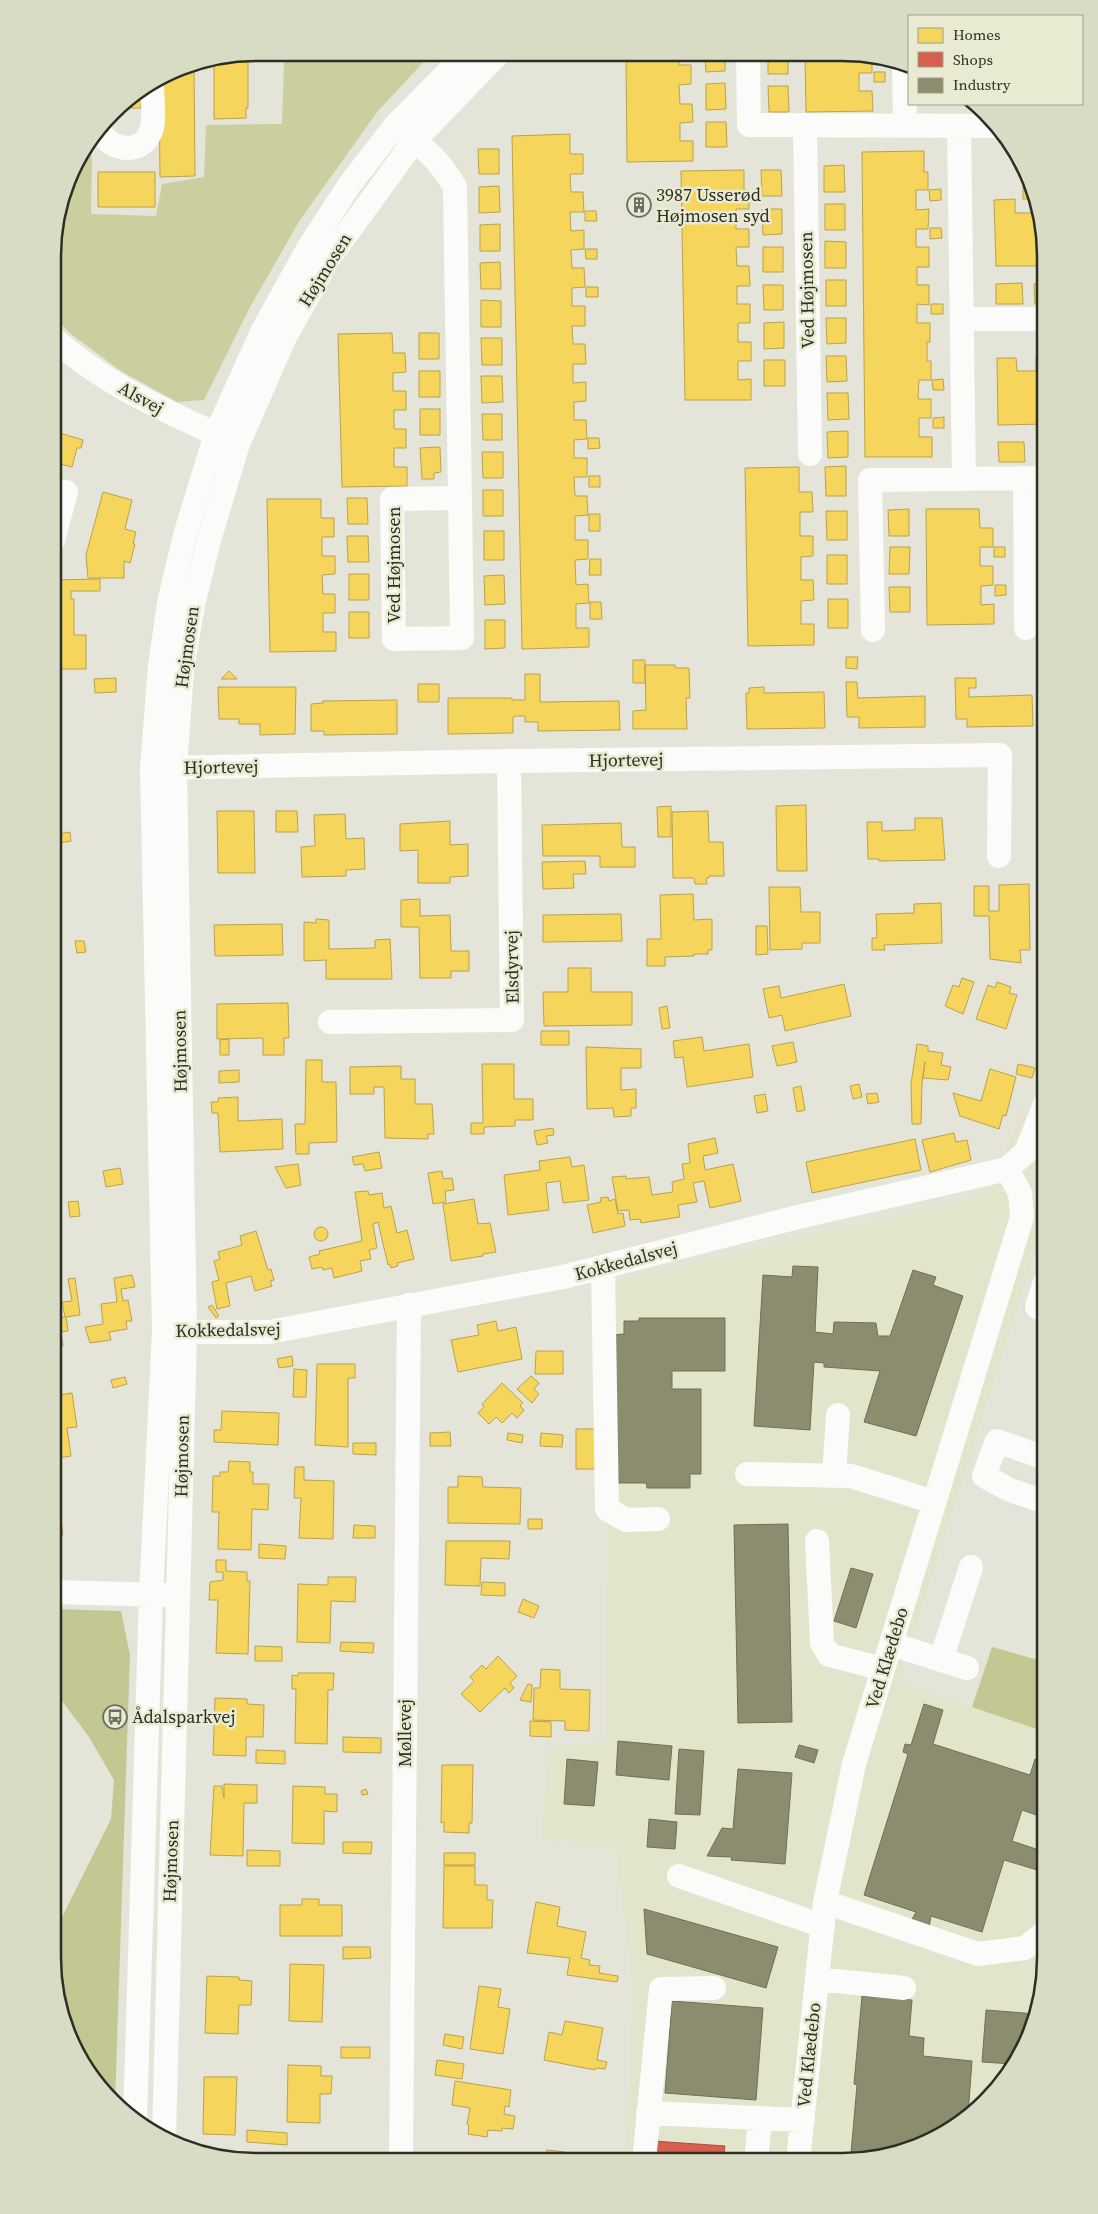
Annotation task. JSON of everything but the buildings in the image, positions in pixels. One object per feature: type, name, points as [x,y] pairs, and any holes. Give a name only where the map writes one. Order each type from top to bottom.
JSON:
[{"type":"street","name":"Højmosen","points":[[164,2130],[179,1595],[164,768],[160,666],[169,602],[185,535],[216,434],[263,330],[309,247],[350,184],[395,126],[459,61]]},
{"type":"street","name":"Højmosen","points":[[164,768],[193,605],[209,540],[238,444],[284,338],[329,258],[416,140],[491,61]]},
{"type":"street","points":[[748,61],[749,125],[986,126]]},
{"type":"street","points":[[904,72],[905,126]]},
{"type":"street","points":[[103,137],[106,141],[116,147],[127,149],[139,146],[148,138],[152,127],[152,91]]},
{"type":"street","name":"Ved Højmosen","points":[[395,126],[416,140],[442,166],[455,187],[460,498],[462,638],[394,639],[392,499],[460,498]]},
{"type":"street","name":"Ved Højmosen","points":[[805,126],[810,454]]},
{"type":"street","points":[[959,126],[964,479]]},
{"type":"street","points":[[963,319],[1037,319]]},
{"type":"street","name":"Alsvej","points":[[61,344],[109,380],[157,408],[238,444]]},
{"type":"street","points":[[873,630],[870,480],[1035,478],[1026,628]]},
{"type":"street","points":[[61,510],[66,492]]},
{"type":"street","name":"Hjortevej","points":[[164,768],[509,761],[1000,755],[999,856]]},
{"type":"street","name":"Elsdyrvej","points":[[330,1022],[512,1020],[509,761]]},
{"type":"street","name":"Kokkedalsvej","points":[[174,1332],[269,1332],[563,1277],[798,1217],[1007,1169],[1026,1152],[1037,1130]]},
{"type":"street","name":"Ved Klædebo","points":[[799,2153],[825,1902],[854,1764],[1022,1217],[1020,1193],[1007,1169]]},
{"type":"street","points":[[603,1267],[607,1509],[626,1520],[658,1519]]},
{"type":"street","name":"Møllevej","points":[[401,2153],[409,1305]]},
{"type":"street","name":"Højmosen","points":[[135,2110],[151,1595],[174,1332]]},
{"type":"street","points":[[834,1476],[838,1415]]},
{"type":"street","points":[[1037,1455],[996,1440],[984,1476],[1010,1490],[1037,1499]]},
{"type":"street","points":[[747,1474],[851,1476],[934,1502]]},
{"type":"street","points":[[817,1541],[822,1644],[829,1655],[882,1669]]},
{"type":"street","points":[[941,1660],[972,1567]]},
{"type":"street","points":[[61,1592],[179,1595]]},
{"type":"street","points":[[891,1644],[966,1668]]},
{"type":"street","points":[[679,1876],[823,1926]]},
{"type":"street","points":[[825,1902],[978,1954],[1025,1948],[1037,1938]]},
{"type":"street","points":[[817,1979],[904,1988]]},
{"type":"street","points":[[645,2153],[661,1989],[714,1988]]},
{"type":"street","points":[[648,2113],[760,2120],[803,2120]]},
{"type":"street","points":[[757,2153],[760,2120]]},
{"type":"shaded area","points":[[1023,1107],[1037,1152],[1037,1245],[898,1682],[1037,1729],[1037,1958],[1033,1996],[1022,2032],[1004,2066],[980,2096],[939,2127],[916,2138],[892,2146],[842,2153],[626,2153],[633,1989],[616,1849],[541,1839],[549,1746],[606,1742],[610,1282],[988,1194]]},
{"type":"green space","points":[[284,61],[424,61],[378,111],[300,220],[250,307],[204,400],[177,402],[121,371],[71,334],[61,324],[61,256],[68,206],[81,170],[89,156],[92,156],[91,214],[156,216],[162,184],[204,177],[206,125],[282,124]]},
{"type":"green space","points":[[61,1609],[121,1611],[130,1655],[115,2093],[94,2066],[76,2032],[65,1996],[61,1958],[61,1919],[111,1819],[114,1780],[89,1737],[61,1700]]},
{"type":"green space","points":[[992,1647],[1037,1660],[1037,1729],[972,1707]]},
{"type":"place","name":"3987 Usserød Højmosen syd","points":[[639,205]]},
{"type":"place","name":"Ådalsparkvej","points":[[115,1717]]}]
